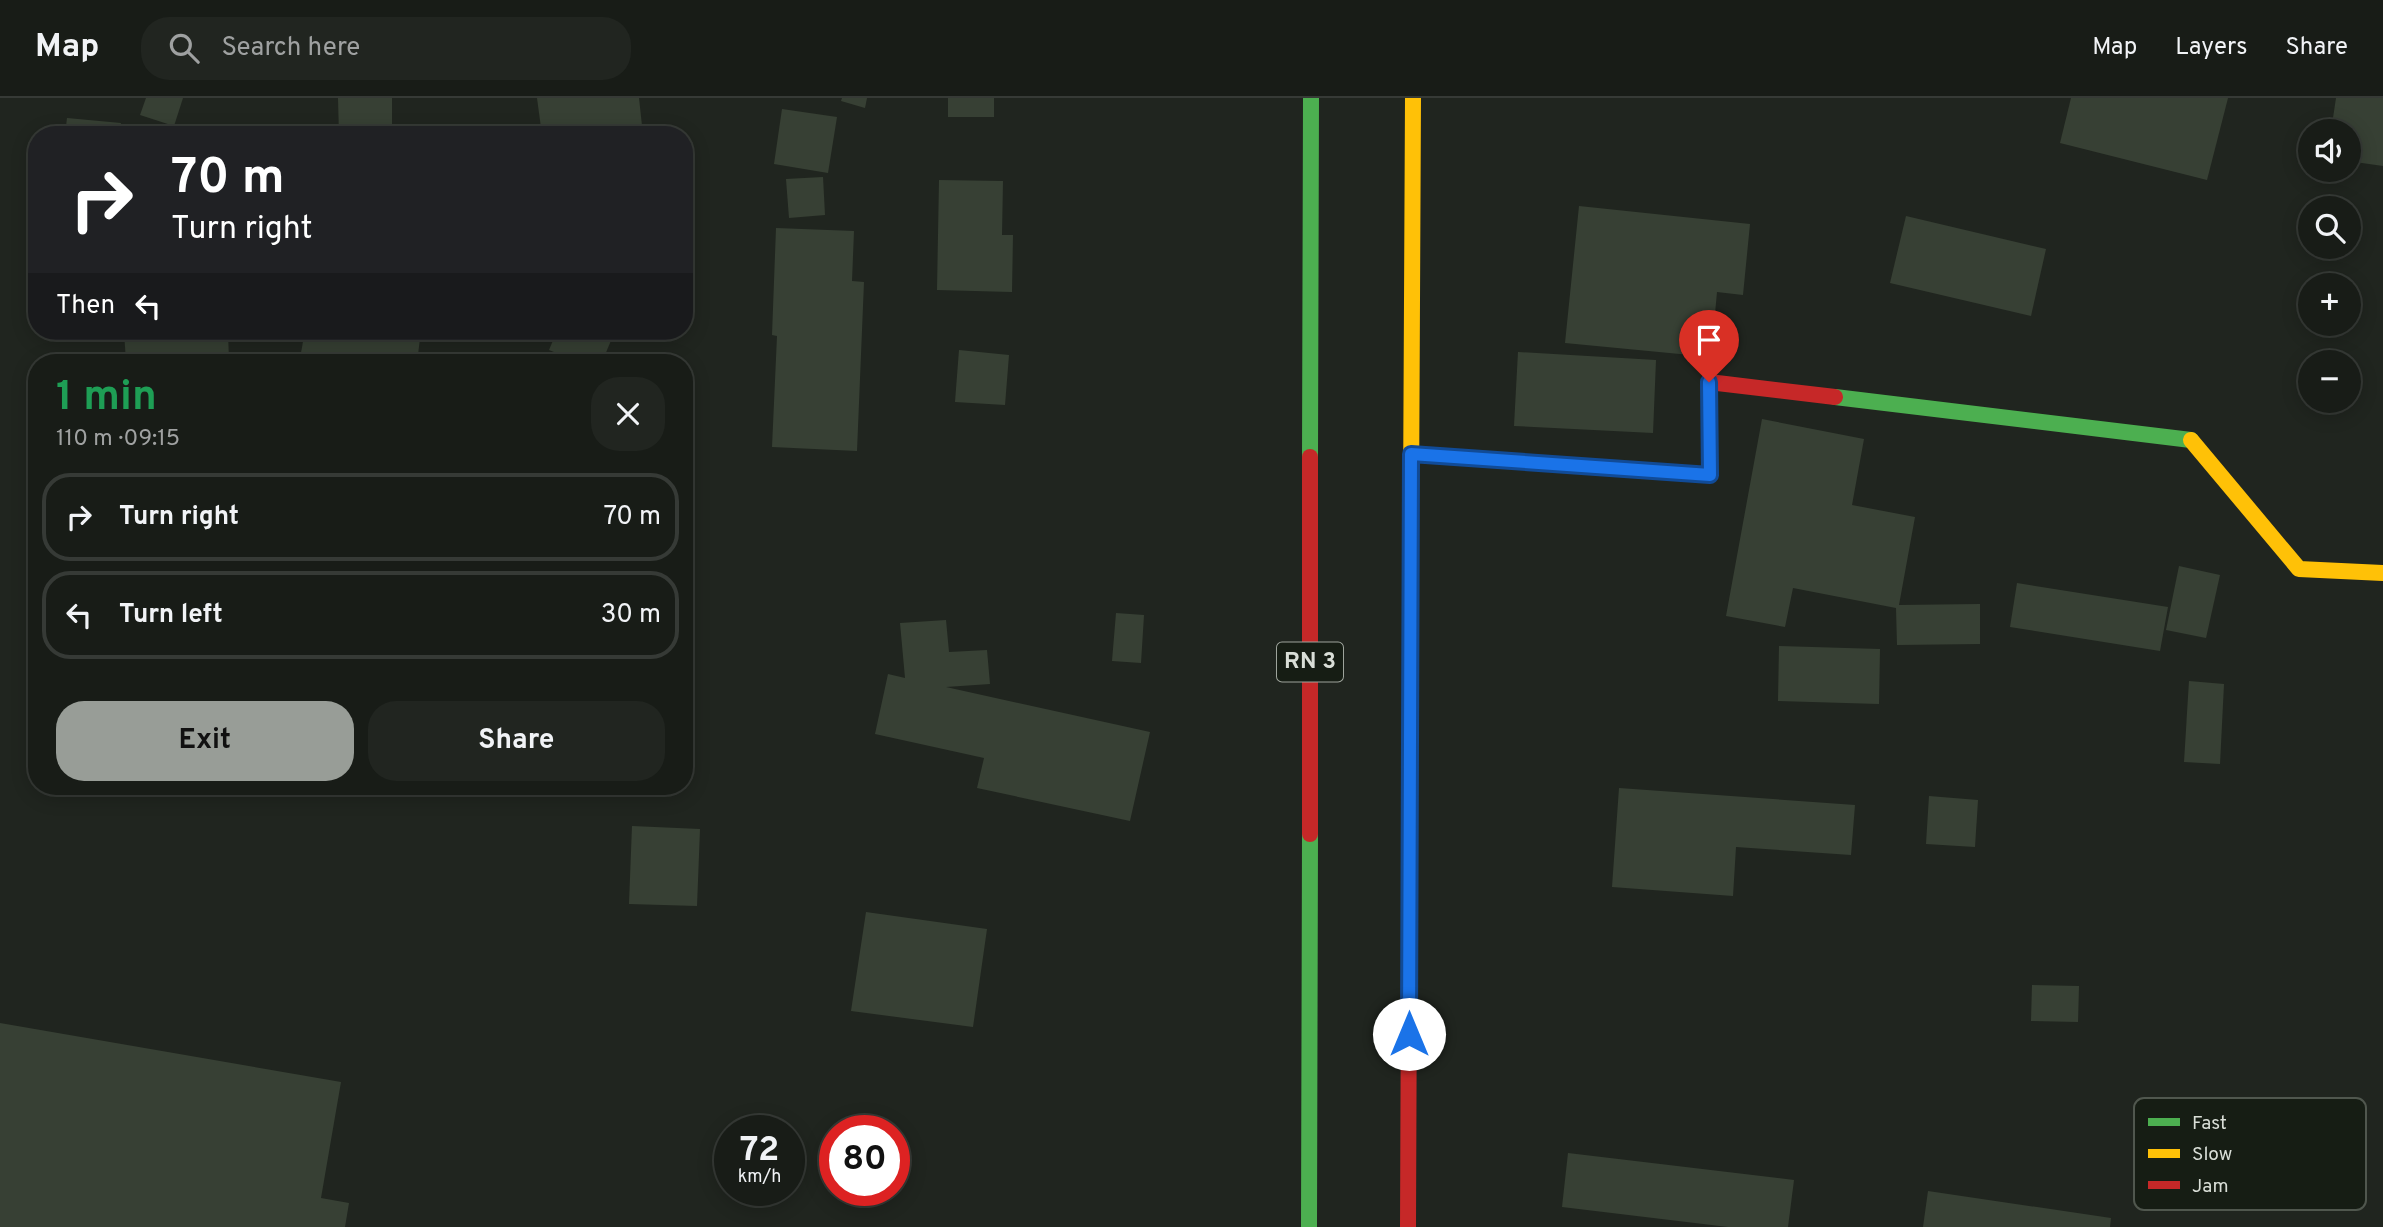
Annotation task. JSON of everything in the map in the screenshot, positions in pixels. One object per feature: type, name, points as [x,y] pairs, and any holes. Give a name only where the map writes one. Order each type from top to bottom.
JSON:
[{"type":"main road","name":"RN 3","points":[[1309,1227],[1311,98]]},
{"type":"main road","points":[[1408,1227],[1413,98]]},
{"type":"main road","points":[[1411,454],[1710,475],[1709,382],[2177,438],[2191,440],[2299,569],[2383,573]]},
{"type":"building","points":[[146,98],[183,98],[174,126],[140,115]]},
{"type":"building","points":[[338,98],[392,98],[392,126],[339,126]]},
{"type":"building","points":[[537,98],[639,98],[642,126],[541,126]]},
{"type":"building","points":[[842,98],[867,98],[865,108],[841,101]]},
{"type":"building","points":[[948,98],[994,98],[994,117],[948,117]]},
{"type":"building","points":[[2071,98],[2228,98],[2207,180],[2060,143]]},
{"type":"building","points":[[2336,98],[2383,98],[2383,166],[2361,163],[2361,119],[2333,119]]},
{"type":"building","points":[[782,109],[837,117],[828,173],[774,164]]},
{"type":"building","points":[[67,118],[121,123],[120,126],[66,126]]},
{"type":"building","points":[[823,177],[825,215],[789,218],[786,179]]},
{"type":"building","points":[[939,180],[1003,181],[1002,235],[1013,235],[1012,292],[937,290]]},
{"type":"building","points":[[1579,206],[1750,224],[1743,295],[1717,292],[1711,357],[1565,343]]},
{"type":"building","points":[[1906,216],[2046,249],[2031,316],[1890,283]]},
{"type":"building","points":[[776,228],[854,231],[852,281],[864,282],[857,451],[772,447],[777,336],[772,335]]},
{"type":"building","points":[[125,340],[228,340],[229,354],[125,354]]},
{"type":"building","points":[[303,340],[420,340],[418,354],[301,354]]},
{"type":"building","points":[[553,340],[611,340],[605,354],[559,354],[549,350]]},
{"type":"building","points":[[959,350],[1009,355],[1005,405],[955,402]]},
{"type":"building","points":[[1518,352],[1656,360],[1653,433],[1514,426]]},
{"type":"building","points":[[1762,419],[1864,439],[1852,505],[1915,517],[1899,605],[1980,604],[1980,644],[1897,645],[1896,608],[1793,588],[1785,627],[1726,616]]},
{"type":"building","points":[[26,486],[28,486],[28,554]]},
{"type":"building","points":[[2179,566],[2220,575],[2206,638],[2166,630]]},
{"type":"building","points":[[2017,583],[2168,607],[2160,651],[2010,627]]},
{"type":"building","points":[[1116,613],[1144,615],[1141,663],[1112,661]]},
{"type":"building","points":[[946,620],[949,652],[987,650],[990,684],[946,687],[1150,732],[1130,821],[977,788],[984,758],[875,734],[888,674],[905,678],[900,623]]},
{"type":"building","points":[[1779,646],[1880,649],[1879,704],[1778,701]]},
{"type":"building","points":[[2189,681],[2224,684],[2220,764],[2184,762]]},
{"type":"building","points":[[1619,788],[1855,805],[1851,855],[1736,847],[1733,896],[1612,887]]},
{"type":"building","points":[[1929,796],[1978,800],[1975,847],[1926,844]]},
{"type":"building","points":[[632,826],[700,829],[697,906],[629,904]]},
{"type":"building","points":[[866,912],[987,929],[973,1027],[851,1011]]},
{"type":"building","points":[[2032,985],[2079,986],[2078,1022],[2031,1021]]},
{"type":"building","points":[[0,1023],[341,1082],[321,1198],[349,1203],[345,1227],[0,1227]]},
{"type":"building","points":[[1568,1153],[1794,1180],[1788,1227],[1728,1227],[1562,1207]]},
{"type":"building","points":[[1928,1191],[2111,1218],[2110,1227],[1923,1227]]},
{"type":"traffic: fast","points":[[1310,457],[1311,98]]},
{"type":"traffic: fast","points":[[1835,397],[2191,440]]},
{"type":"traffic: fast","points":[[1309,1227],[1310,834]]},
{"type":"traffic: slow","points":[[1410,706],[1413,98]]},
{"type":"traffic: slow","points":[[2191,440],[2299,569],[2383,573]]},
{"type":"traffic: jam","points":[[1411,454],[1710,475],[1709,382],[1835,397]]},
{"type":"traffic: jam","points":[[1310,457],[1310,834]]},
{"type":"traffic: jam","points":[[1408,1227],[1410,706]]},
{"type":"route","points":[[1409,1034],[1411,454],[1710,475],[1709,382]]}]
